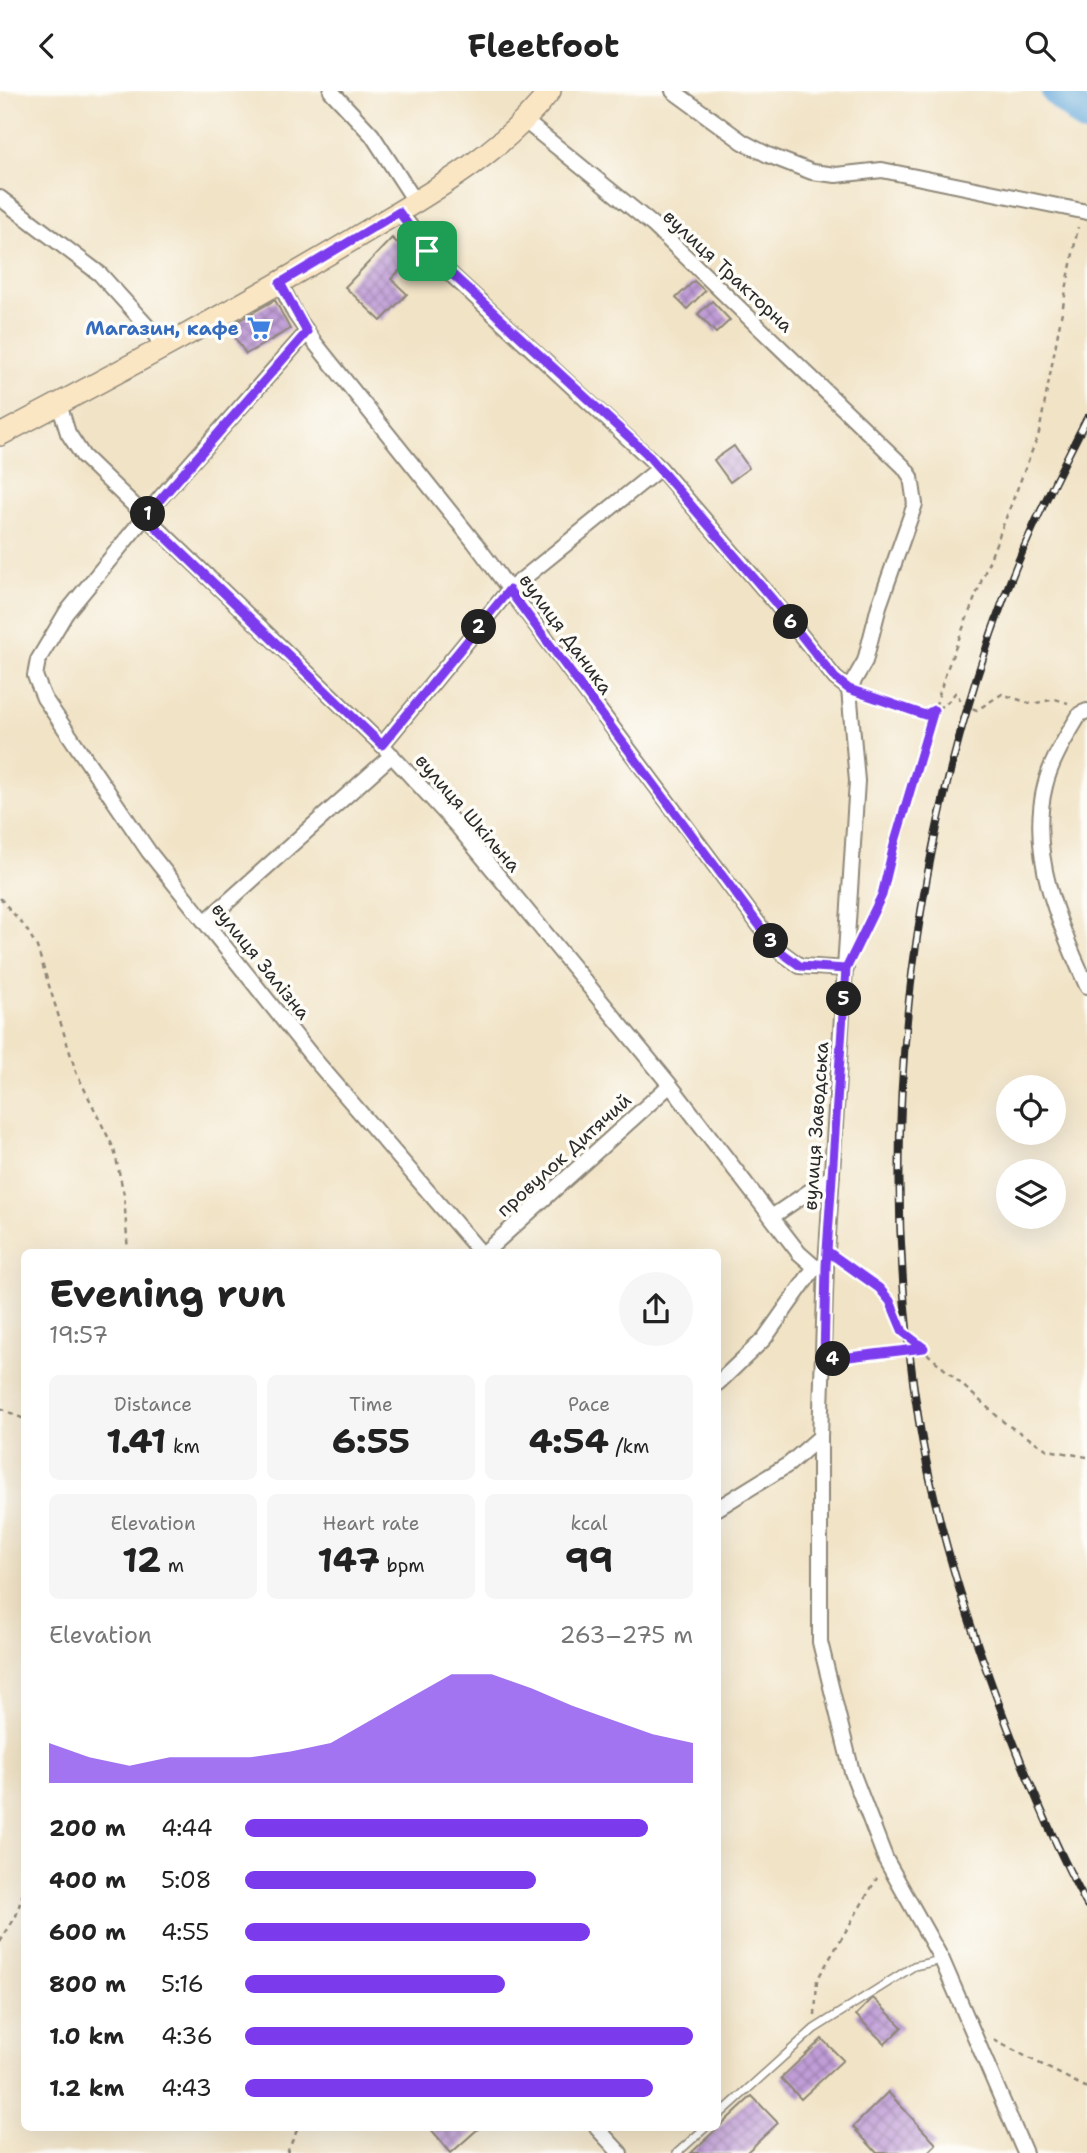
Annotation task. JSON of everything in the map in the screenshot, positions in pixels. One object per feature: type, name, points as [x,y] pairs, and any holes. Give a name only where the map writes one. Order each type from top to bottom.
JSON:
[{"type":"street","points":[[331,91],[387,155],[407,206],[443,267],[660,468],[773,600],[835,678],[849,689]]},
{"type":"street","points":[[0,435],[280,283],[407,206],[491,151],[525,121],[550,91]]},
{"type":"street","points":[[673,91],[744,142],[768,155],[812,172],[836,175],[883,170],[1084,211]]},
{"type":"street","name":"вулиця Тракторна","points":[[525,121],[653,225],[911,477],[915,504],[879,605],[865,661],[849,689]]},
{"type":"street","points":[[0,198],[100,274],[156,336],[162,348]]},
{"type":"street","name":"вулиця Даника","points":[[280,283],[307,332],[475,543],[777,949],[800,966],[846,969]]},
{"type":"street","points":[[145,517],[307,332]]},
{"type":"street","name":"вулиця Шкільна","points":[[59,404],[75,447],[387,750],[458,827],[670,1085],[799,1253],[821,1267]]},
{"type":"street","points":[[205,922],[387,750],[509,590],[660,468]]},
{"type":"street","name":"вулиця Залізна","points":[[145,517],[66,613],[40,654],[35,676],[44,698],[149,852],[315,1060],[479,1249]]},
{"type":"street","name":"вулиця Заводська","points":[[849,689],[857,781],[827,1251],[821,1267],[824,1360],[820,1437],[820,1642],[852,1772],[887,1860],[942,1960],[1025,2153]]},
{"type":"street","points":[[1085,712],[1064,741],[1045,784],[1041,813],[1043,870],[1074,959],[1087,986]]},
{"type":"street","name":"провулок Дитячий","points":[[486,1249],[670,1085]]},
{"type":"street","points":[[772,1216],[832,1176]]},
{"type":"street","points":[[721,1380],[764,1339],[821,1267]]},
{"type":"street","points":[[721,1506],[789,1464],[820,1437]]},
{"type":"street","points":[[600,2131],[621,2153]]},
{"type":"lane","points":[[721,2113],[814,2029],[914,1966],[942,1960]]},
{"type":"lane","points":[[677,2153],[702,2131]]},
{"type":"path","points":[[846,969],[882,895],[894,845],[946,672],[1039,433],[1084,211]]},
{"type":"path","points":[[849,689],[925,715],[956,692],[962,705],[977,710],[1002,694],[1032,703],[1055,699],[1075,705],[1085,712]]},
{"type":"path","points":[[0,898],[26,928],[37,947],[76,1072],[114,1149],[124,1195],[128,1249]]},
{"type":"path","points":[[827,1251],[879,1288],[890,1301],[903,1332],[924,1348],[1006,1425],[1048,1450],[1087,1457]]},
{"type":"path","points":[[824,1360],[924,1348]]},
{"type":"path","points":[[0,1408],[21,1418]]},
{"type":"path","points":[[814,2029],[817,1980],[887,1860]]},
{"type":"path","points":[[0,1942],[16,1916],[21,1900]]},
{"type":"path","points":[[973,2033],[1006,2043],[1087,2088]]},
{"type":"path","points":[[287,2153],[297,2131]]},
{"type":"building","points":[[392,238],[413,257],[391,279],[407,294],[381,321],[345,287]]},
{"type":"building","points":[[694,281],[705,291],[687,309],[676,298]]},
{"type":"building","name":"Магазин, кафе","points":[[275,300],[290,329],[246,354],[228,327]]},
{"type":"building","points":[[712,301],[730,320],[716,333],[698,314]]},
{"type":"building","points":[[734,446],[749,468],[730,482],[714,460]]},
{"type":"building","points":[[873,1998],[902,2027],[885,2044],[856,2015]]},
{"type":"building","points":[[822,2039],[843,2060],[801,2099],[781,2078]]},
{"type":"building","points":[[888,2092],[936,2144],[927,2153],[877,2153],[853,2127]]},
{"type":"building","points":[[752,2096],[778,2123],[746,2153],[691,2153],[715,2131],[721,2131],[721,2125]]},
{"type":"building","points":[[433,2131],[476,2131],[451,2153]]},
{"type":"waterway","points":[[1056,91],[1087,119]]},
{"type":"railway","points":[[1087,418],[1035,523],[1008,587],[974,687],[946,790],[924,894],[909,999],[901,1105],[900,1211],[906,1317],[919,1422],[945,1538],[980,1653],[1017,1750],[1054,1840],[1087,1905]]},
{"type":"place","name":"Магазин, кафе","points":[[259,328]]},
{"type":"route","points":[[427,251],[399,212],[280,283],[307,332],[145,517],[382,745],[509,590],[777,949],[800,966],[846,969],[826,1266],[824,1360],[924,1348],[903,1332],[890,1301],[879,1288],[827,1251],[846,969],[882,895],[934,710],[925,715],[902,708],[875,696],[849,689],[835,678],[773,600],[646,453],[427,251]]}]
